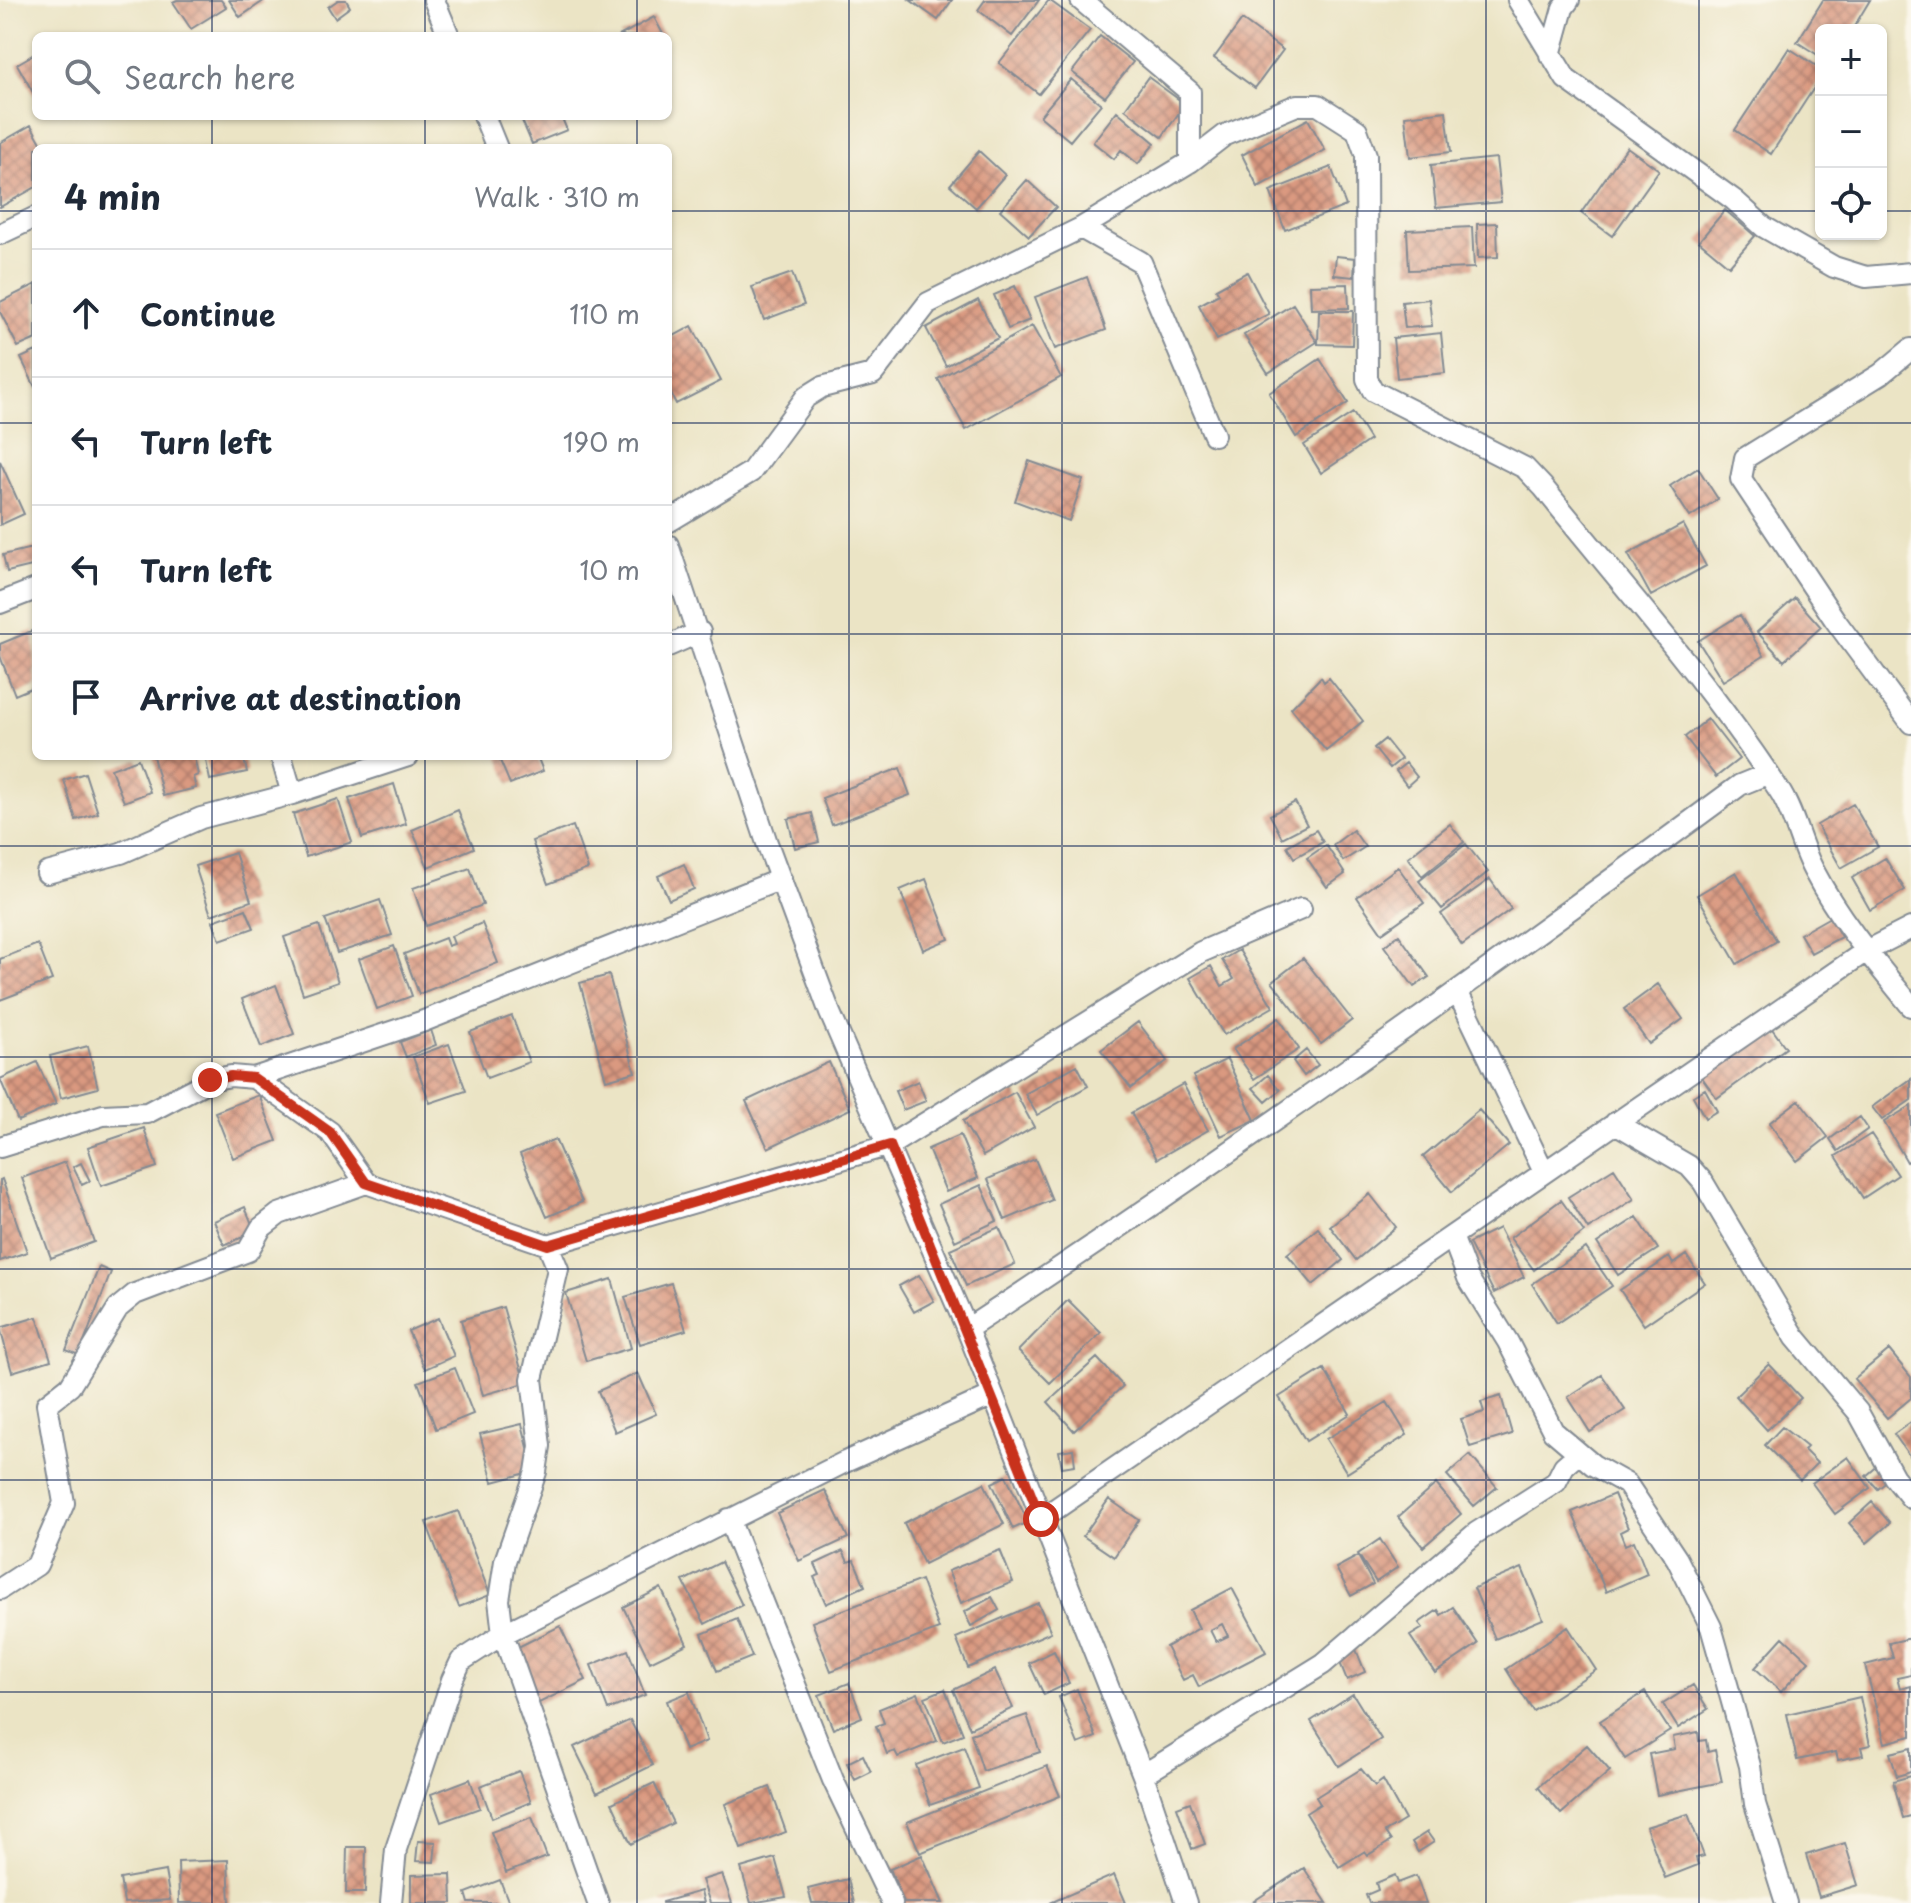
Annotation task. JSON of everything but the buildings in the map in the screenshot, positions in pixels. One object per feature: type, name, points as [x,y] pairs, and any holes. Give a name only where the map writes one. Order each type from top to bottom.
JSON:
[{"type":"street","points":[[434,0],[447,32]]},
{"type":"street","points":[[1081,0],[1190,92],[1190,162]]},
{"type":"street","points":[[1518,0],[1566,79],[1734,200],[1764,227],[1834,267],[1866,277],[1911,273]]},
{"type":"street","points":[[1550,55],[1563,8],[1569,0]]},
{"type":"street","points":[[672,520],[751,472],[806,397],[822,387],[873,374],[885,363],[928,303],[1081,228],[1190,162],[1225,135],[1297,105],[1318,105],[1357,130],[1366,155],[1367,379],[1373,391],[1525,468],[1543,487],[1710,695],[1781,793],[1817,878],[1866,951],[1911,1006]]},
{"type":"street","points":[[1190,116],[1225,135]]},
{"type":"street","points":[[486,120],[495,144]]},
{"type":"street","points":[[0,234],[32,219]]},
{"type":"street","points":[[1081,228],[1141,262],[1214,435]]},
{"type":"street","points":[[1911,349],[1881,374],[1745,458],[1741,479],[1835,620],[1911,723]]},
{"type":"street","points":[[672,556],[781,879],[830,1013],[890,1145],[967,1329],[1143,1775],[1186,1903]]},
{"type":"street","points":[[0,603],[32,591]]},
{"type":"street","points":[[672,644],[700,632]]},
{"type":"street","points":[[282,760],[292,794]]},
{"type":"street","points":[[47,873],[121,853],[201,818],[292,794],[396,760]]},
{"type":"street","points":[[967,1329],[1124,1226],[1458,993],[1740,785],[1767,774]]},
{"type":"street","points":[[0,1147],[103,1115],[147,1113],[210,1080],[231,1076],[254,1078],[424,1021],[781,879]]},
{"type":"street","points":[[254,1078],[330,1132],[366,1183],[548,1245],[890,1145],[1201,952],[1301,909]]},
{"type":"street","points":[[1041,1519],[1866,951],[1911,928]]},
{"type":"street","points":[[1458,993],[1544,1172]]},
{"type":"street","points":[[1615,1123],[1689,1166],[1703,1182],[1795,1337],[1858,1412],[1894,1477],[1911,1498]]},
{"type":"street","points":[[0,1589],[37,1565],[64,1503],[47,1404],[70,1386],[118,1308],[135,1294],[248,1251],[261,1228],[279,1214],[366,1183]]},
{"type":"street","points":[[1452,1236],[1468,1278],[1508,1342],[1553,1431],[1579,1453],[1627,1484],[1677,1559],[1711,1627],[1750,1766],[1755,1804],[1786,1903]]},
{"type":"street","points":[[548,1245],[558,1269],[532,1379],[540,1446],[536,1472],[505,1561],[499,1600],[503,1634],[598,1903]]},
{"type":"street","points":[[391,1903],[396,1849],[461,1661],[503,1634],[729,1519],[993,1395]]},
{"type":"street","points":[[1143,1775],[1323,1664],[1476,1533],[1556,1482],[1564,1466],[1579,1453]]},
{"type":"street","points":[[729,1519],[833,1780],[892,1903]]},
{"type":"route","points":[[210,1080],[231,1076],[254,1078],[330,1132],[366,1183],[548,1245],[890,1145],[967,1329],[1041,1519]]}]
